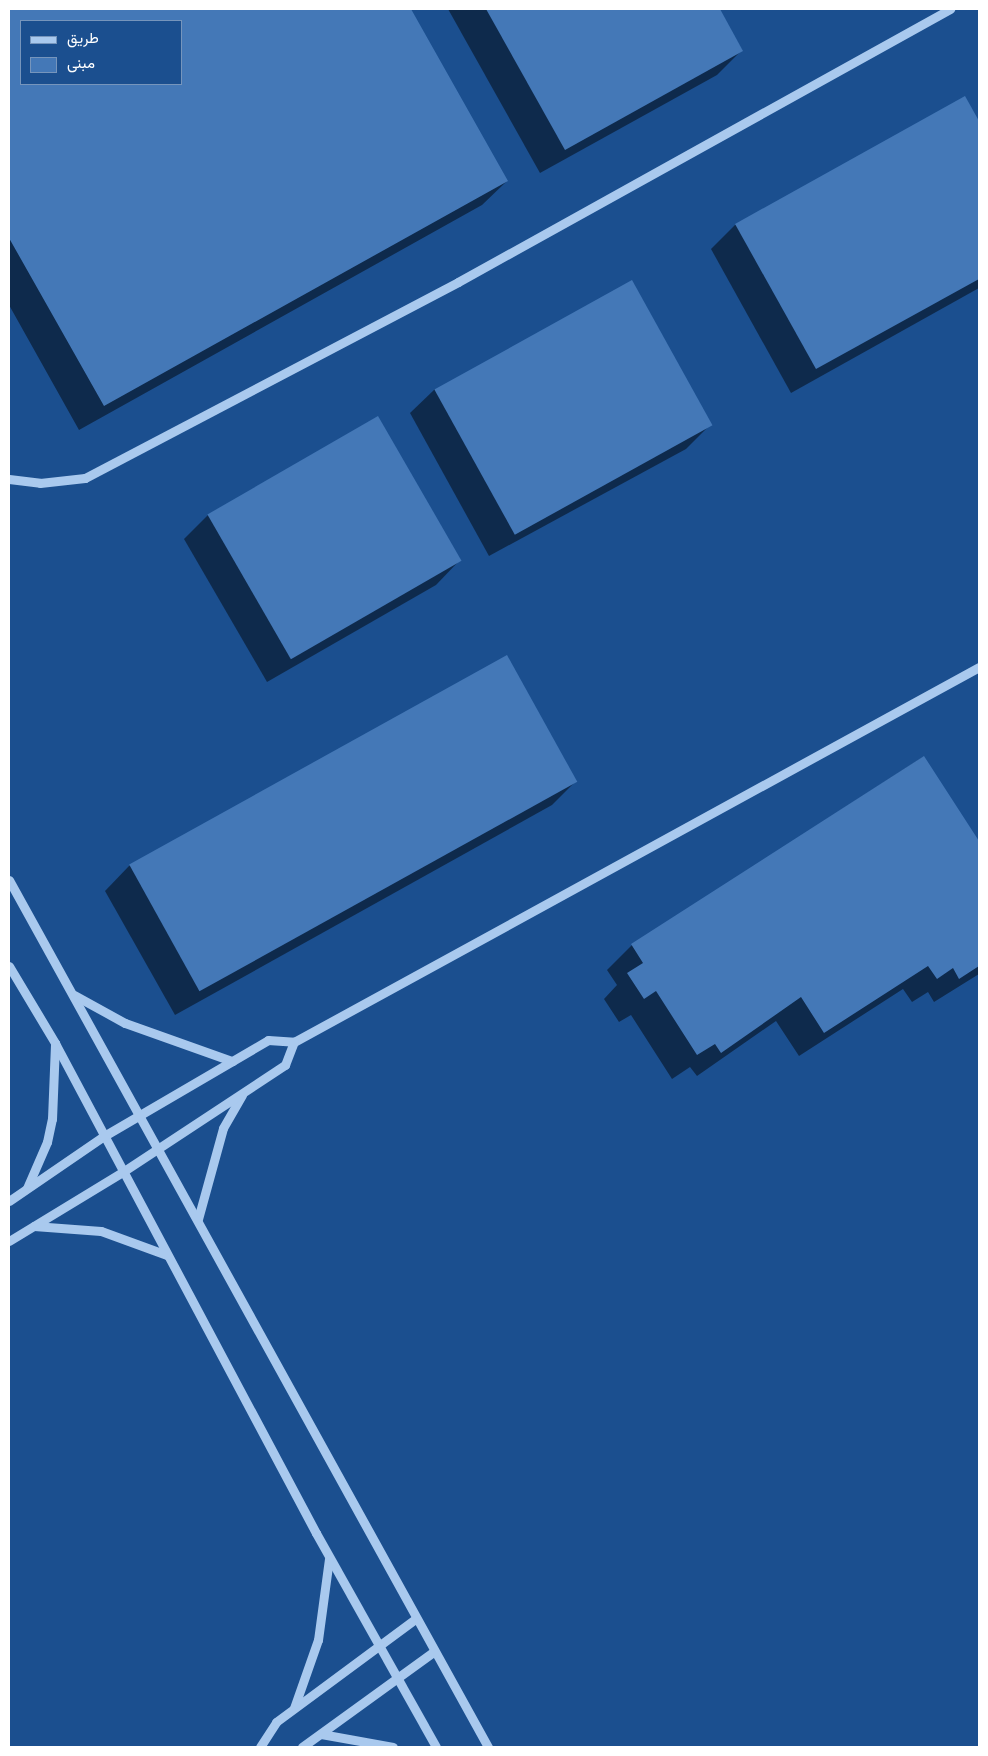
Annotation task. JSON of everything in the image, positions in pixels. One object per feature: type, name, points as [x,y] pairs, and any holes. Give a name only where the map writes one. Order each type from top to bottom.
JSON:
[{"type":"street","points":[[9,478],[40,483],[84,478],[458,282],[950,9]]},
{"type":"street","points":[[9,1201],[139,1114],[268,1040],[294,1042],[979,667]]},
{"type":"street","points":[[9,880],[139,1114],[160,1148],[433,1652],[488,1747]]},
{"type":"street","points":[[9,966],[55,1043],[377,1646],[436,1747]]},
{"type":"street","points":[[73,995],[125,1023],[232,1061]]},
{"type":"street","points":[[9,1241],[124,1172],[285,1066],[294,1042]]},
{"type":"street","points":[[27,1189],[47,1142],[52,1119],[55,1043]]},
{"type":"street","points":[[198,1219],[223,1128],[243,1093]]},
{"type":"street","points":[[34,1226],[101,1231],[167,1255]]},
{"type":"street","points":[[294,1708],[318,1640],[330,1559]]},
{"type":"street","points":[[260,1747],[276,1722],[415,1619]]},
{"type":"street","points":[[302,1747],[433,1652]]},
{"type":"street","points":[[321,1734],[393,1747]]},
{"type":"building","points":[[9,9],[411,9],[508,181],[104,406],[9,238]]},
{"type":"building","points":[[486,9],[720,9],[743,51],[565,150]]},
{"type":"building","points":[[965,96],[979,121],[979,279],[816,369],[735,224]]},
{"type":"building","points":[[632,280],[712,425],[515,535],[434,390]]},
{"type":"building","points":[[378,416],[462,561],[291,659],[207,514]]},
{"type":"building","points":[[507,655],[577,782],[199,991],[129,864]]},
{"type":"building","points":[[924,756],[979,841],[979,966],[959,979],[953,968],[937,979],[928,966],[824,1033],[801,997],[721,1053],[715,1044],[697,1055],[656,991],[644,999],[627,973],[643,963],[631,944]]}]
